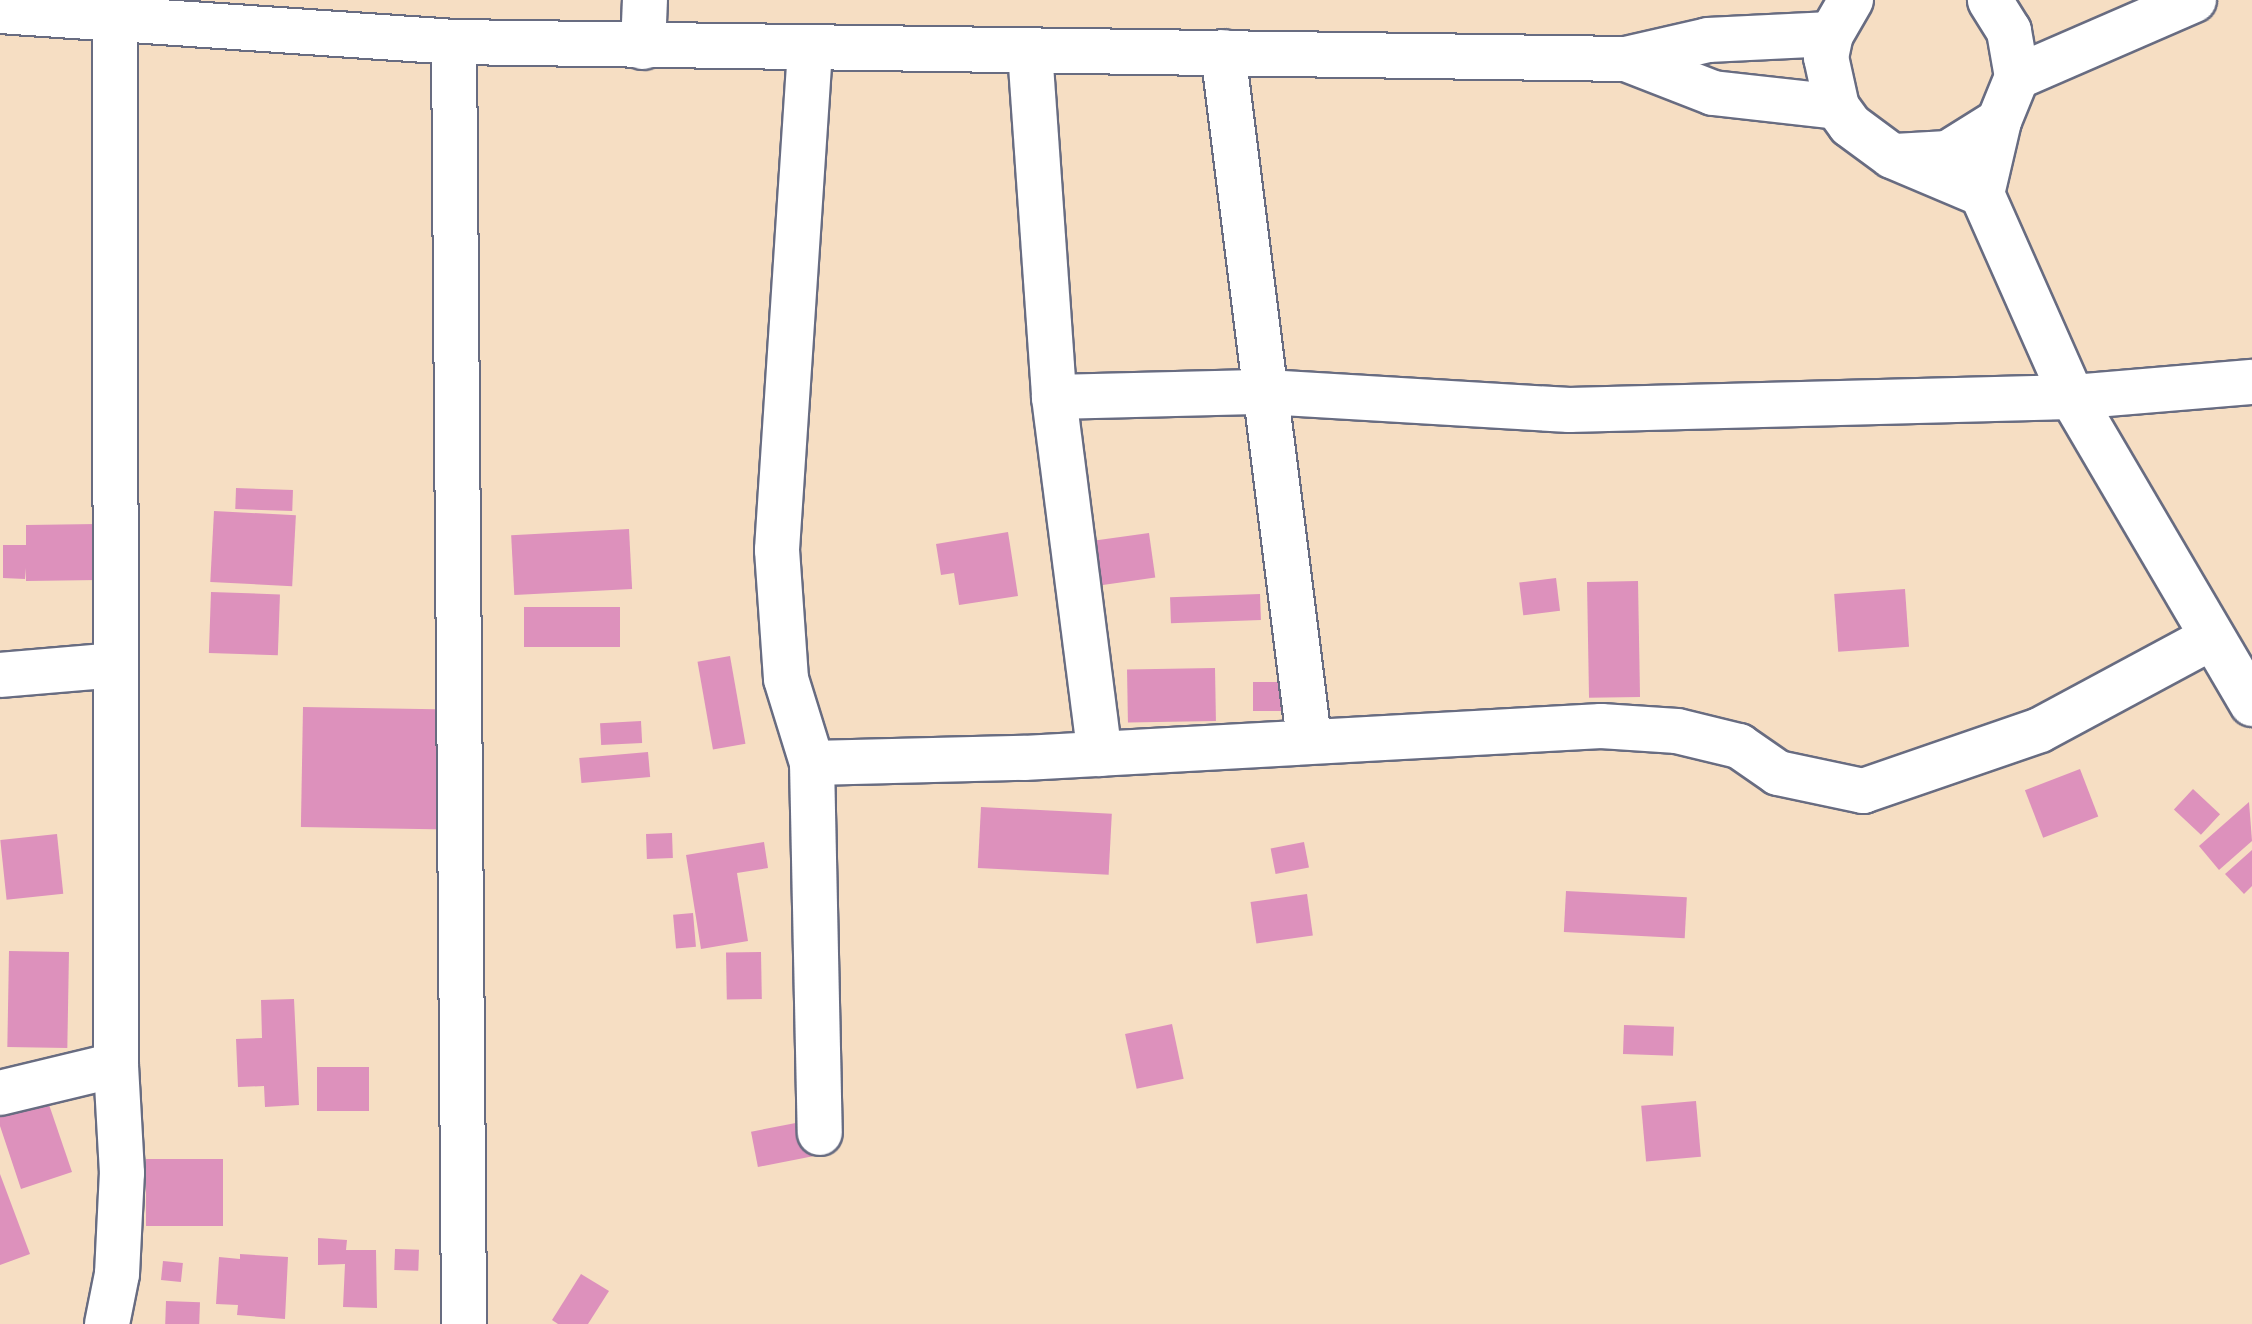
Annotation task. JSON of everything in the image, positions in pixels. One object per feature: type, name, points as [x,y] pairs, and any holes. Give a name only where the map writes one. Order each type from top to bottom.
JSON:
[{"type":"street","points":[[643,47],[645,0]]},
{"type":"street","points":[[1990,0],[2009,31],[2017,77],[1999,121],[1982,194],[2072,397],[2252,704]]},
{"type":"street","points":[[2017,77],[2194,0]]},
{"type":"street","points":[[0,11],[454,42],[810,50],[1223,52],[1626,59],[1708,40],[1841,17],[1828,80],[1837,107],[1850,125],[1892,156],[1982,194]]},
{"type":"street","points":[[107,1324],[117,1274],[122,1173],[116,1065],[115,21]]},
{"type":"street","points":[[454,42],[464,1324]]},
{"type":"street","points":[[810,50],[777,550],[786,679],[812,763],[820,1133]]},
{"type":"street","points":[[1030,51],[1054,397],[1100,754]]},
{"type":"street","points":[[1223,52],[1309,740]]},
{"type":"street","points":[[1626,59],[1713,93],[1837,107]]},
{"type":"street","points":[[1892,156],[1948,153],[1999,121]]},
{"type":"street","points":[[1054,397],[1266,392],[1569,410],[2072,397],[2252,382]]},
{"type":"street","points":[[812,763],[1100,754],[1601,726],[1677,731],[1739,746],[1778,773],[1863,791],[2040,730],[2211,638]]},
{"type":"street","points":[[0,675],[116,665]]},
{"type":"street","points":[[0,1093],[116,1065]]},
{"type":"building","points":[[236,488],[293,490],[292,511],[235,509]]},
{"type":"building","points":[[214,511],[296,515],[292,586],[210,582]]},
{"type":"building","points":[[97,524],[98,580],[26,581],[26,568],[25,579],[3,578],[3,545],[26,545],[26,525]]},
{"type":"building","points":[[629,529],[632,589],[514,595],[511,535]]},
{"type":"building","points":[[1008,532],[1018,596],[959,605],[954,573],[941,575],[936,544]]},
{"type":"building","points":[[1149,533],[1155,578],[1096,586],[1090,541]]},
{"type":"building","points":[[1556,578],[1560,611],[1523,615],[1519,583]]},
{"type":"building","points":[[1638,581],[1640,697],[1589,698],[1587,582]]},
{"type":"building","points":[[1905,589],[1909,647],[1838,652],[1834,594]]},
{"type":"building","points":[[211,592],[280,594],[278,655],[209,653]]},
{"type":"building","points":[[1260,594],[1261,620],[1171,623],[1170,597]]},
{"type":"building","points":[[524,607],[620,607],[620,647],[524,647]]},
{"type":"building","points":[[730,656],[745,744],[713,749],[698,662]]},
{"type":"building","points":[[1215,668],[1216,721],[1128,723],[1127,670]]},
{"type":"building","points":[[1253,682],[1281,682],[1281,711],[1253,711]]},
{"type":"building","points":[[303,707],[450,710],[448,830],[301,827]]},
{"type":"building","points":[[641,721],[642,743],[601,745],[600,723]]},
{"type":"building","points":[[648,752],[650,777],[581,783],[579,758]]},
{"type":"building","points":[[2080,769],[2098,817],[2043,838],[2025,790]]},
{"type":"building","points":[[2193,789],[2220,814],[2201,835],[2174,809]]},
{"type":"building","points":[[2249,802],[2252,841],[2219,870],[2199,846]]},
{"type":"building","points":[[981,807],[1112,814],[1109,875],[978,868]]},
{"type":"building","points":[[672,833],[673,858],[647,859],[646,834]]},
{"type":"building","points":[[57,834],[63,894],[7,900],[0,840]]},
{"type":"building","points":[[764,842],[768,868],[737,873],[748,941],[701,949],[686,855]]},
{"type":"building","points":[[1304,842],[1309,868],[1276,874],[1271,848]]},
{"type":"building","points":[[2252,850],[2252,886],[2244,894],[2225,874]]},
{"type":"building","points":[[1566,891],[1687,897],[1685,938],[1564,932]]},
{"type":"building","points":[[1307,894],[1313,936],[1256,944],[1251,902]]},
{"type":"building","points":[[693,913],[696,947],[676,949],[673,915]]},
{"type":"building","points":[[9,951],[69,952],[67,1048],[7,1047]]},
{"type":"building","points":[[761,952],[762,999],[727,1000],[726,953]]},
{"type":"building","points":[[294,999],[299,1105],[265,1107],[264,1086],[238,1087],[236,1039],[262,1038],[261,1000]]},
{"type":"building","points":[[1172,1024],[1184,1079],[1137,1089],[1125,1034]]},
{"type":"building","points":[[1624,1025],[1674,1027],[1673,1056],[1623,1054]]},
{"type":"building","points":[[317,1067],[369,1067],[369,1111],[317,1111]]},
{"type":"building","points":[[44,1090],[72,1172],[21,1189],[0,1126],[0,1104]]},
{"type":"building","points":[[1696,1101],[1701,1157],[1646,1162],[1641,1106]]},
{"type":"building","points":[[806,1121],[813,1156],[758,1167],[751,1132]]},
{"type":"building","points":[[146,1159],[223,1159],[223,1226],[146,1226]]},
{"type":"building","points":[[0,1174],[30,1254],[0,1265]]},
{"type":"building","points":[[318,1238],[347,1240],[346,1250],[376,1250],[377,1308],[343,1307],[345,1264],[318,1265]]},
{"type":"building","points":[[395,1249],[419,1250],[418,1271],[394,1270]]},
{"type":"building","points":[[240,1254],[288,1257],[285,1319],[237,1315],[238,1305],[216,1304],[219,1257],[240,1259]]},
{"type":"building","points":[[163,1261],[183,1263],[181,1282],[161,1280]]},
{"type":"building","points":[[581,1274],[609,1291],[588,1324],[558,1324],[552,1320]]},
{"type":"building","points":[[166,1301],[200,1302],[199,1324],[165,1324]]}]
